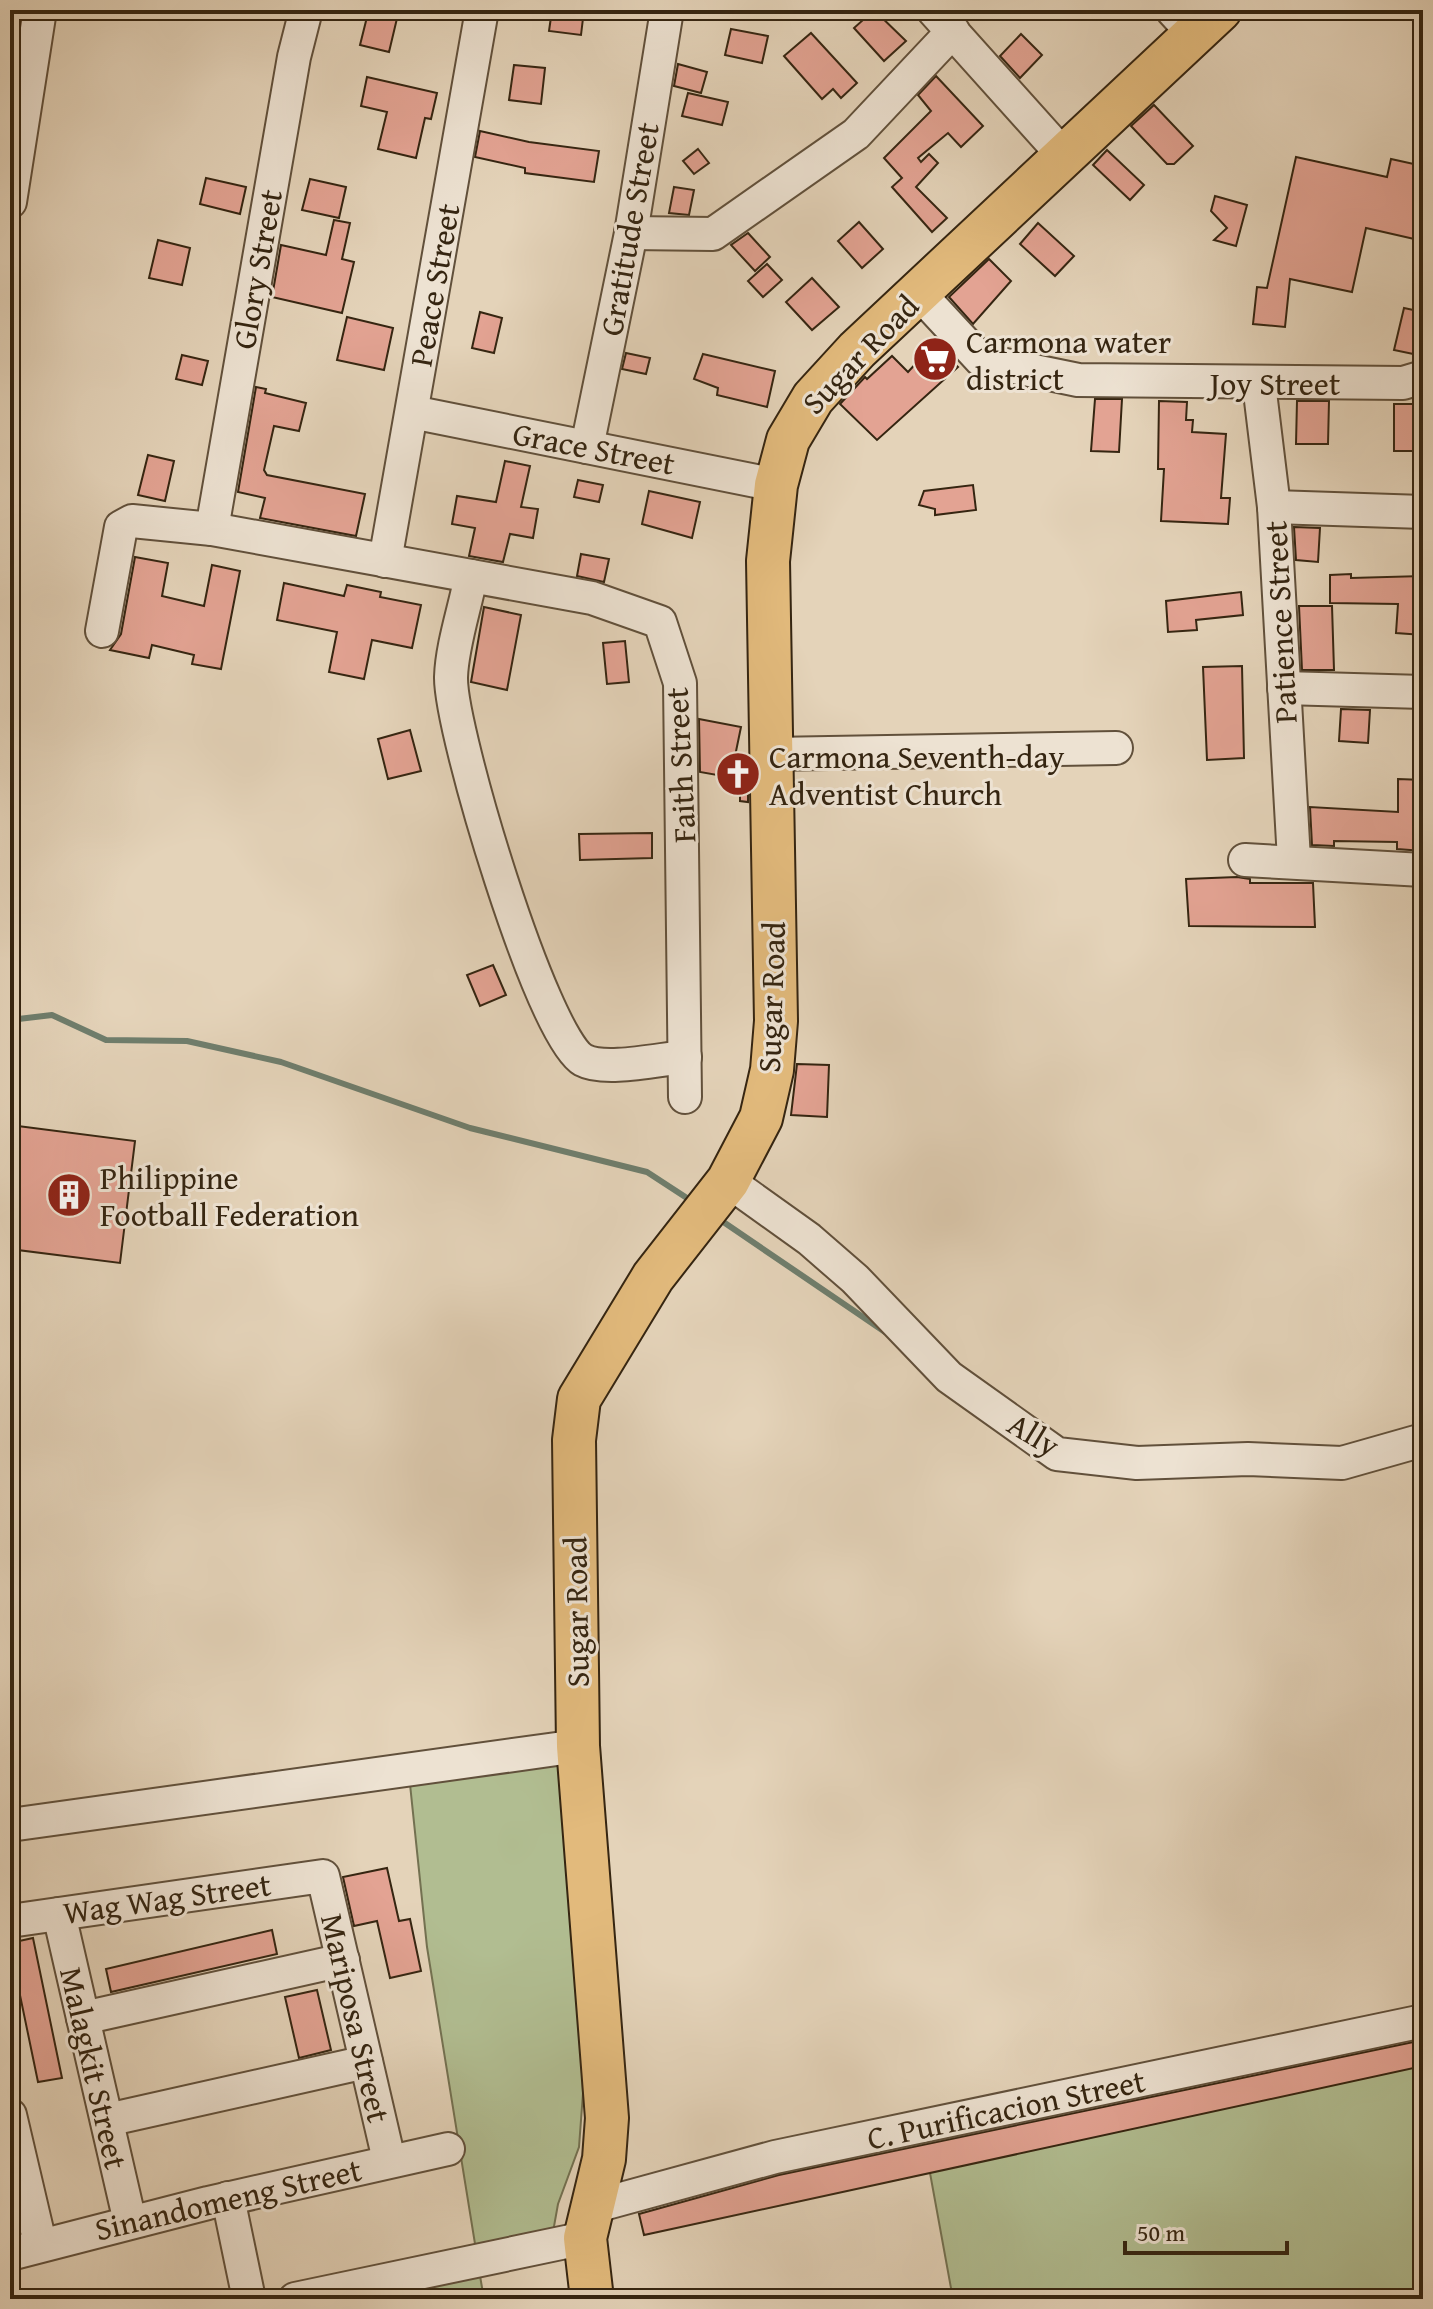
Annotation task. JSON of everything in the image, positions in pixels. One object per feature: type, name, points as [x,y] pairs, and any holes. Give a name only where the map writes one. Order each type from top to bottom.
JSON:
[{"type":"main road","name":"Sugar Road","points":[[592,2299],[588,2222],[604,2159],[607,2118],[578,1746],[574,1440],[579,1399],[653,1277],[728,1181],[761,1118],[772,1070],[776,1021],[768,561],[776,485],[788,440],[813,398],[918,292],[1064,156],[1195,18]]},
{"type":"street","points":[[10,202],[40,10]]},
{"type":"street","name":"Glory Street","points":[[212,529],[294,57],[306,10]]},
{"type":"street","name":"Peace Street","points":[[385,561],[482,10]]},
{"type":"street","name":"Gratitude Street","points":[[587,447],[631,233],[667,10]]},
{"type":"street","points":[[631,233],[713,234],[856,134],[943,20],[1064,156]]},
{"type":"street","name":"Joy Street","points":[[918,292],[981,360],[1078,380],[1403,383],[1423,377]]},
{"type":"street","name":"Patience Street","points":[[1259,384],[1274,507],[1294,860]]},
{"type":"street","name":"Grace Street","points":[[412,412],[776,485]]},
{"type":"street","points":[[1274,507],[1423,512]]},
{"type":"street","name":"Faith Street","points":[[102,631],[121,527],[132,521],[212,529],[592,598],[660,622],[680,683],[685,1097]]},
{"type":"street","points":[[471,576],[451,677],[456,713],[483,828],[555,1024],[581,1059],[604,1065],[685,1057]]},
{"type":"street","points":[[1284,688],[1423,692]]},
{"type":"street","points":[[771,754],[1116,748]]},
{"type":"street","points":[[1245,860],[1294,860],[1315,866],[1423,870]]},
{"type":"street","name":"Ally","points":[[728,1181],[809,1239],[855,1279],[949,1377],[1057,1454],[1137,1463],[1248,1459],[1342,1463],[1423,1440]]},
{"type":"street","points":[[10,1825],[578,1746]]},
{"type":"street","name":"Wag Wag Street","points":[[10,1921],[323,1876]]},
{"type":"street","name":"Mariposa Street","points":[[323,1876],[389,2160]]},
{"type":"street","name":"Malagkit Street","points":[[59,1914],[130,2222]]},
{"type":"street","points":[[83,2018],[343,1960]]},
{"type":"street","name":"C. Purificacion Street","points":[[295,2299],[588,2222],[775,2157],[1423,2021]]},
{"type":"street","points":[[107,2120],[366,2062]]},
{"type":"street","points":[[10,2115],[25,2249]]},
{"type":"street","name":"Sinandomeng Street","points":[[25,2249],[218,2200],[448,2149]]},
{"type":"street","points":[[218,2200],[237,2293]]},
{"type":"green space","points":[[572,1763],[583,2093],[579,2147],[558,2204],[553,2232],[476,2250],[427,1947],[410,1784]]},
{"type":"green space","points":[[1423,2064],[1423,2299],[953,2299],[928,2162]]},
{"type":"green space","points":[[479,2270],[484,2299],[345,2299]]},
{"type":"building","points":[[374,10],[399,10],[389,52],[360,45],[367,17],[372,18]]},
{"type":"building","points":[[552,10],[584,10],[581,35],[549,31]]},
{"type":"building","points":[[874,10],[906,41],[884,61],[854,28]]},
{"type":"building","points":[[731,29],[768,36],[762,63],[725,55]]},
{"type":"building","points":[[811,33],[857,83],[841,98],[833,89],[822,99],[784,56]]},
{"type":"building","points":[[1021,34],[1042,55],[1020,78],[1000,56]]},
{"type":"building","points":[[678,64],[707,72],[701,93],[674,86]]},
{"type":"building","points":[[514,65],[545,68],[541,104],[509,100]]},
{"type":"building","points":[[936,76],[983,126],[961,147],[948,133],[918,158],[921,162],[929,154],[938,163],[916,187],[947,218],[932,232],[892,187],[902,178],[884,158],[931,111],[918,95]]},
{"type":"building","points":[[367,77],[437,93],[431,119],[425,118],[416,158],[378,149],[387,112],[361,106]]},
{"type":"building","points":[[688,93],[728,102],[722,125],[682,116]]},
{"type":"building","points":[[1154,105],[1193,146],[1174,164],[1167,164],[1131,126]]},
{"type":"building","points":[[480,131],[529,142],[599,151],[594,182],[525,173],[525,168],[475,157]]},
{"type":"building","points":[[698,149],[709,163],[694,174],[683,161]]},
{"type":"building","points":[[1107,150],[1144,185],[1130,200],[1093,165]]},
{"type":"building","points":[[1296,157],[1387,177],[1391,159],[1423,166],[1423,241],[1366,228],[1352,292],[1290,279],[1285,327],[1253,324],[1257,287],[1267,288]]},
{"type":"building","points":[[206,178],[246,187],[240,214],[200,204]]},
{"type":"building","points":[[310,179],[346,187],[339,218],[302,210]]},
{"type":"building","points":[[674,187],[694,190],[689,215],[669,213]]},
{"type":"building","points":[[1215,196],[1247,205],[1236,246],[1214,240],[1227,228],[1211,211]]},
{"type":"building","points":[[334,220],[350,223],[342,259],[354,262],[342,313],[272,297],[281,245],[326,255]]},
{"type":"building","points":[[859,222],[883,249],[862,268],[838,241]]},
{"type":"building","points":[[1038,223],[1074,256],[1055,276],[1020,244]]},
{"type":"building","points":[[748,233],[770,257],[755,271],[731,245]]},
{"type":"building","points":[[158,240],[190,248],[182,285],[149,278]]},
{"type":"building","points":[[989,259],[1011,281],[973,324],[949,297]]},
{"type":"building","points":[[767,264],[782,280],[763,297],[748,281]]},
{"type":"building","points":[[812,278],[839,307],[812,330],[786,302]]},
{"type":"building","points":[[1404,308],[1423,312],[1423,356],[1394,350]]},
{"type":"building","points":[[480,312],[502,318],[494,353],[472,348]]},
{"type":"building","points":[[347,317],[393,328],[384,370],[337,360]]},
{"type":"building","points":[[933,345],[958,367],[877,440],[840,404],[865,377],[867,379],[892,356],[908,372]]},
{"type":"building","points":[[626,353],[650,358],[646,374],[622,369]]},
{"type":"building","points":[[703,354],[775,371],[767,407],[717,395],[718,388],[694,379]]},
{"type":"building","points":[[182,355],[208,361],[202,385],[176,379]]},
{"type":"building","points":[[256,387],[266,389],[265,393],[306,403],[299,431],[274,426],[264,470],[267,475],[365,494],[356,536],[260,518],[265,498],[238,492]]},
{"type":"building","points":[[1095,399],[1122,399],[1119,452],[1091,451]]},
{"type":"building","points":[[1159,401],[1187,402],[1186,420],[1193,420],[1192,432],[1226,434],[1221,498],[1230,498],[1228,524],[1161,521],[1164,469],[1158,469]]},
{"type":"building","points":[[1297,401],[1329,401],[1328,444],[1296,444]]},
{"type":"building","points":[[1394,404],[1423,404],[1423,451],[1394,451]]},
{"type":"building","points":[[148,455],[174,461],[165,501],[138,495]]},
{"type":"building","points":[[505,461],[530,466],[521,507],[538,509],[533,538],[510,534],[503,562],[469,556],[475,528],[452,524],[457,496],[496,502]]},
{"type":"building","points":[[578,480],[603,485],[599,502],[574,497]]},
{"type":"building","points":[[973,485],[976,510],[935,515],[935,509],[919,505],[924,491]]},
{"type":"building","points":[[649,491],[700,502],[692,538],[642,524]]},
{"type":"building","points":[[1294,527],[1320,528],[1318,562],[1296,560]]},
{"type":"building","points":[[581,554],[609,559],[604,582],[577,576]]},
{"type":"building","points":[[135,557],[168,563],[162,596],[204,606],[212,565],[240,571],[221,669],[192,664],[194,655],[152,645],[149,658],[110,650],[121,634]]},
{"type":"building","points":[[1351,574],[1351,578],[1423,576],[1423,635],[1396,633],[1398,604],[1330,603],[1330,575]]},
{"type":"building","points":[[284,583],[344,596],[347,585],[381,592],[380,597],[421,605],[412,648],[372,640],[364,679],[329,672],[337,632],[277,620]]},
{"type":"building","points":[[1241,592],[1243,615],[1196,620],[1197,630],[1168,632],[1166,601]]},
{"type":"building","points":[[1299,606],[1332,606],[1334,670],[1302,670]]},
{"type":"building","points":[[484,607],[521,615],[507,690],[471,682]]},
{"type":"building","points":[[625,641],[629,682],[607,684],[603,643]]},
{"type":"building","points":[[1242,666],[1244,758],[1207,760],[1203,667]]},
{"type":"building","points":[[1341,709],[1370,710],[1368,743],[1339,741]]},
{"type":"building","points":[[699,719],[741,727],[734,761],[748,764],[748,802],[740,801],[740,779],[700,772]]},
{"type":"building","points":[[410,730],[421,771],[388,779],[378,739]]},
{"type":"building","points":[[1398,779],[1423,780],[1423,851],[1397,849],[1397,842],[1334,841],[1334,846],[1312,845],[1310,807],[1398,812]]},
{"type":"building","points":[[652,833],[652,858],[580,860],[579,834]]},
{"type":"building","points":[[1186,879],[1250,879],[1250,883],[1313,883],[1315,927],[1189,926]]},
{"type":"building","points":[[493,965],[506,995],[480,1006],[467,975]]},
{"type":"building","points":[[797,1064],[829,1065],[827,1117],[791,1115]]},
{"type":"building","name":"Philippine Football Federation","points":[[10,1125],[135,1141],[120,1263],[10,1249]]},
{"type":"building","points":[[387,1868],[399,1921],[410,1919],[421,1971],[390,1978],[377,1921],[354,1926],[343,1877]]},
{"type":"building","points":[[272,1930],[277,1954],[111,1992],[106,1969]]},
{"type":"building","points":[[33,1938],[62,2078],[38,2082],[10,1947],[10,1943]]},
{"type":"building","points":[[317,1990],[331,2050],[299,2058],[285,1997]]},
{"type":"building","points":[[1423,2040],[1423,2066],[644,2235],[639,2214],[779,2175]]},
{"type":"waterway","points":[[10,1020],[52,1015],[106,1040],[187,1041],[281,1062],[470,1128],[647,1172],[693,1202]]},
{"type":"waterway","points":[[719,1219],[885,1332]]},
{"type":"place","name":"Carmona water district","points":[[935,359]]},
{"type":"place","name":"Carmona Seventh-day Adventist Church","points":[[738,774]]},
{"type":"place","name":"Philippine Football Federation","points":[[69,1195]]}]
